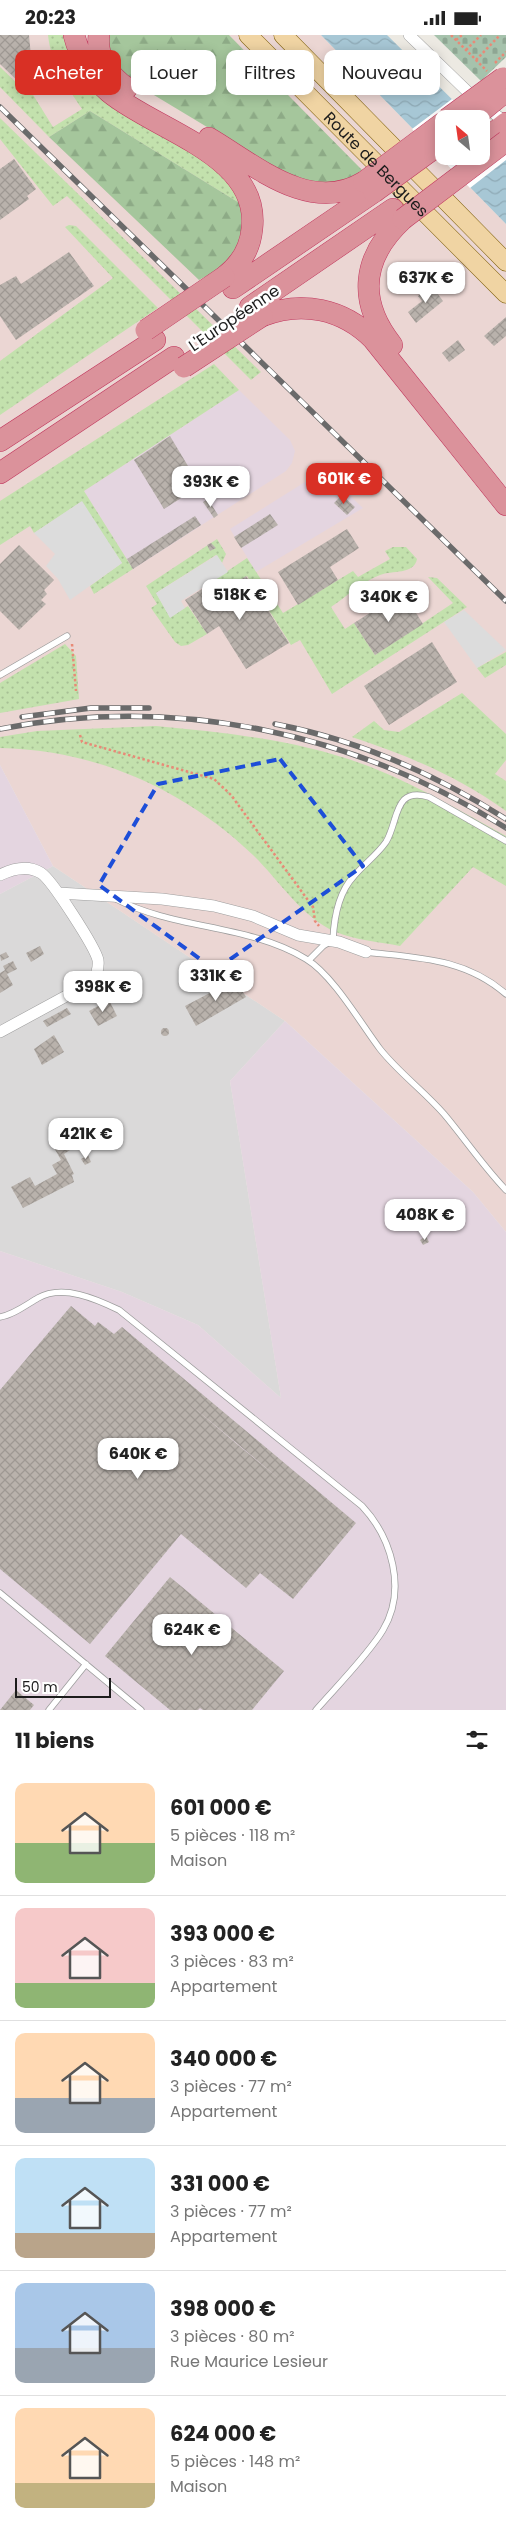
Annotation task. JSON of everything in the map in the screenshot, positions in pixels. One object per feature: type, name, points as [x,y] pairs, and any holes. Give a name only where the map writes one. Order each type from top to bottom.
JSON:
[{"type":"highway","points":[[74,35],[85,64],[111,94],[214,157],[231,170],[243,185],[251,203],[252,233],[242,258],[228,283]]},
{"type":"highway","points":[[99,35],[103,61],[117,81],[283,182],[300,189],[329,194],[369,187],[435,130]]},
{"type":"highway","points":[[458,110],[499,76]]},
{"type":"highway","points":[[478,110],[499,76]]},
{"type":"highway","points":[[490,136],[506,123]]},
{"type":"highway","points":[[506,141],[398,214],[382,241],[371,268],[368,294],[373,315],[383,333],[506,488]]},
{"type":"highway","name":"L'Européenne","points":[[5,438],[150,335],[369,187],[435,147]]},
{"type":"highway","name":"L'Européenne","points":[[0,473],[256,312],[398,214],[454,165]]},
{"type":"highway","points":[[256,312],[312,309],[330,312],[361,328],[378,345],[506,505]]},
{"type":"main road","name":"Route de Bergues","points":[[248,35],[506,294]]},
{"type":"main road","name":"Route de Bergues","points":[[283,35],[506,261]]},
{"type":"street","points":[[409,35],[470,94],[506,123]]},
{"type":"street","points":[[0,875],[17,869],[36,870],[49,881],[95,952],[98,962],[97,972],[92,982],[0,1032]]},
{"type":"street","points":[[58,893],[177,901],[224,909],[262,919],[298,935],[331,940],[366,952]]},
{"type":"lane","points":[[0,675],[67,636]]},
{"type":"lane","points":[[309,960],[322,946],[331,940],[341,895],[352,877],[386,841],[398,807],[405,798],[420,794],[429,797],[506,841]]},
{"type":"lane","points":[[108,895],[147,912],[191,925],[268,940],[309,960],[343,997],[398,1070],[425,1093],[445,1114],[506,1190]]},
{"type":"lane","points":[[366,952],[464,967],[487,979],[506,993]]},
{"type":"lane","points":[[0,1317],[9,1315],[40,1297],[58,1291],[90,1299],[119,1310],[362,1506],[372,1518],[383,1534],[392,1559],[394,1588],[389,1617],[378,1637],[316,1710]]},
{"type":"lane","points":[[0,1593],[142,1710]]},
{"type":"lane","points":[[49,1710],[86,1664]]},
{"type":"path","points":[[451,35],[476,60],[499,76],[506,52]]},
{"type":"path","points":[[456,40],[462,35]]},
{"type":"path","points":[[466,50],[481,35]]},
{"type":"path","points":[[476,60],[500,35]]},
{"type":"path","points":[[72,643],[76,691]]},
{"type":"path","points":[[80,735],[82,742],[214,779],[231,795],[313,907],[315,921],[331,940]]},
{"type":"highlighted area","points":[[280,759],[363,866],[215,970],[99,885],[158,784]]},
{"type":"shaded area","points":[[0,35],[321,35],[336,50],[324,50],[324,95],[380,95],[435,151],[435,165],[448,165],[506,224],[506,1232],[473,1192],[285,1021],[53,866],[0,765]]},
{"type":"shaded area","points":[[239,390],[290,440],[295,451],[292,463],[286,471],[133,569],[84,491]]},
{"type":"shaded area","points":[[313,477],[332,479],[363,508],[256,572],[230,529]]},
{"type":"shaded area","points":[[82,501],[122,563],[70,600],[58,579],[46,566],[55,554],[34,533]]},
{"type":"shaded area","points":[[217,555],[228,572],[181,601],[185,608],[170,618],[156,593]]},
{"type":"shaded area","points":[[464,610],[506,650],[477,668],[444,622]]},
{"type":"shaded area","points":[[0,765],[53,866],[0,894]]},
{"type":"shaded area","points":[[53,866],[285,1021],[230,1081],[281,1398],[198,1325],[122,1292],[0,1251],[0,894]]},
{"type":"shaded area","points":[[285,1021],[473,1192],[506,1232],[506,1710],[0,1710],[0,1251],[122,1292],[198,1325],[281,1398],[230,1081]]},
{"type":"green space","points":[[48,35],[65,35],[68,50],[51,50]]},
{"type":"green space","points":[[108,35],[229,35],[244,50],[226,50],[226,95],[288,95],[362,170],[344,184],[307,181],[285,174],[154,95],[216,95],[216,50],[131,50],[131,81],[124,77],[121,72],[121,50],[110,50]]},
{"type":"green space","points":[[434,35],[506,35],[506,57],[481,81]]},
{"type":"green space","points":[[0,67],[15,81],[15,95],[33,95],[53,127],[82,109],[73,95],[121,95],[121,93],[222,171],[241,204],[90,111],[49,137],[0,87]]},
{"type":"green space","points":[[90,111],[241,204],[239,241],[234,255],[227,264],[199,280],[49,137]]},
{"type":"green space","points":[[0,118],[261,372],[251,380],[67,196],[53,206],[0,139]]},
{"type":"green space","points":[[69,225],[76,226],[158,308],[0,415],[0,361],[113,278],[65,227]]},
{"type":"green space","points":[[214,364],[239,390],[84,491],[133,569],[94,594],[90,586],[122,563],[81,502],[34,533],[30,526],[0,545],[0,501]]},
{"type":"green space","points":[[217,539],[226,554],[222,563],[216,555],[156,593],[170,617],[188,606],[207,634],[188,645],[181,646],[175,642],[151,608],[157,604],[146,586]]},
{"type":"green space","points":[[393,547],[406,547],[417,559],[412,568],[374,578],[331,607],[345,629],[354,623],[375,655],[453,603],[428,577],[437,578],[467,607],[332,694],[300,640],[291,645],[247,576],[222,592],[214,580],[247,558],[283,613],[353,571],[358,577],[390,559],[385,551]]},
{"type":"green space","points":[[65,644],[76,656],[79,699],[0,713],[0,683]]},
{"type":"green space","points":[[506,652],[506,665],[485,678],[477,668]]},
{"type":"green space","points":[[462,693],[506,734],[506,760],[495,774],[506,781],[506,811],[451,777],[393,751],[352,737],[374,721],[384,730],[399,732]]},
{"type":"green space","points":[[156,726],[240,735],[296,745],[351,760],[394,777],[443,801],[506,836],[506,886],[473,867],[400,946],[351,937],[336,932],[312,918],[253,855],[198,811],[168,793],[137,777],[104,765],[36,750],[0,748],[0,737],[37,731]]},
{"type":"water","points":[[321,35],[387,35],[402,50],[336,50]]},
{"type":"water","points":[[440,87],[463,110],[435,110],[435,151],[380,95],[440,95]]},
{"type":"water","points":[[490,137],[506,152],[506,224],[448,165],[490,165]]},
{"type":"pier","points":[[452,99],[463,110],[437,110]]},
{"type":"pier","points":[[435,112],[435,152],[412,129]]},
{"type":"pier","points":[[490,137],[506,152],[506,160],[470,188],[447,165],[490,165]]},
{"type":"building","points":[[0,35],[29,35],[30,50],[15,50],[15,78],[0,64]]},
{"type":"building","points":[[14,159],[36,189],[27,196],[29,199],[0,220],[0,169]]},
{"type":"building","points":[[69,252],[94,286],[16,340],[0,316],[0,285],[16,276],[21,284]]},
{"type":"building","points":[[432,286],[443,301],[416,323],[408,312],[422,301],[418,296]]},
{"type":"building","points":[[506,317],[506,336],[494,346],[484,336]]},
{"type":"building","points":[[458,340],[465,350],[449,362],[442,353]]},
{"type":"building","points":[[170,436],[200,486],[164,509],[134,460]]},
{"type":"building","points":[[342,495],[355,507],[347,515],[334,503]]},
{"type":"building","points":[[208,499],[218,515],[214,518],[203,502]]},
{"type":"building","points":[[270,514],[278,525],[241,548],[234,537]]},
{"type":"building","points":[[195,516],[201,525],[133,569],[127,559]]},
{"type":"building","points":[[347,529],[359,548],[330,567],[338,580],[298,605],[278,572]]},
{"type":"building","points":[[211,543],[216,548],[210,551],[207,545]]},
{"type":"building","points":[[19,545],[54,580],[44,590],[47,594],[41,600],[46,604],[19,630],[0,611],[0,564]]},
{"type":"building","points":[[246,576],[289,643],[246,669],[219,626],[207,634],[185,600],[205,587],[212,599]]},
{"type":"building","points":[[403,592],[408,600],[413,597],[418,605],[413,608],[423,624],[375,655],[354,623]]},
{"type":"building","points":[[432,642],[457,682],[389,725],[364,686]]},
{"type":"building","points":[[40,946],[44,954],[31,962],[26,953]]},
{"type":"building","points":[[6,952],[9,957],[1,961],[0,955]]},
{"type":"building","points":[[13,961],[17,969],[7,974],[13,985],[0,993],[0,973],[5,970],[3,966]]},
{"type":"building","points":[[242,976],[244,982],[240,987],[246,997],[196,1026],[185,1006]]},
{"type":"building","points":[[109,1000],[117,1016],[98,1026],[89,1011]]},
{"type":"building","points":[[67,1008],[71,1014],[47,1027],[43,1021]]},
{"type":"building","points":[[165,1028],[169,1032],[165,1036],[161,1032]]},
{"type":"building","points":[[54,1035],[64,1052],[42,1065],[34,1049]]},
{"type":"building","points":[[73,1127],[80,1141],[74,1145],[66,1130]]},
{"type":"building","points":[[61,1133],[70,1150],[64,1154],[74,1174],[72,1175],[74,1182],[23,1208],[11,1187],[30,1177],[35,1186],[57,1174],[52,1165],[61,1160],[49,1139]]},
{"type":"building","points":[[88,1155],[91,1162],[85,1165],[81,1159]]},
{"type":"building","points":[[426,1236],[429,1242],[423,1245],[420,1240]]},
{"type":"building","points":[[71,1306],[95,1326],[98,1322],[114,1334],[122,1327],[356,1523],[293,1599],[260,1573],[246,1588],[181,1534],[90,1644],[0,1569],[0,1390]],"holes":[[[186,1401],[282,1481],[244,1450]]]},
{"type":"building","points":[[170,1577],[284,1671],[252,1710],[203,1710],[200,1708],[198,1710],[170,1710],[105,1656]]},
{"type":"building","points":[[16,1690],[34,1705],[30,1710],[0,1710]]},
{"type":"railway","points":[[0,107],[506,601]]},
{"type":"railway","points":[[22,717],[91,708],[149,708]]},
{"type":"railway","points":[[0,729],[66,719],[132,716],[198,720],[262,730],[326,746],[388,768],[448,795],[506,828]]},
{"type":"railway","points":[[275,724],[337,739],[366,749],[424,773],[506,819]]}]
